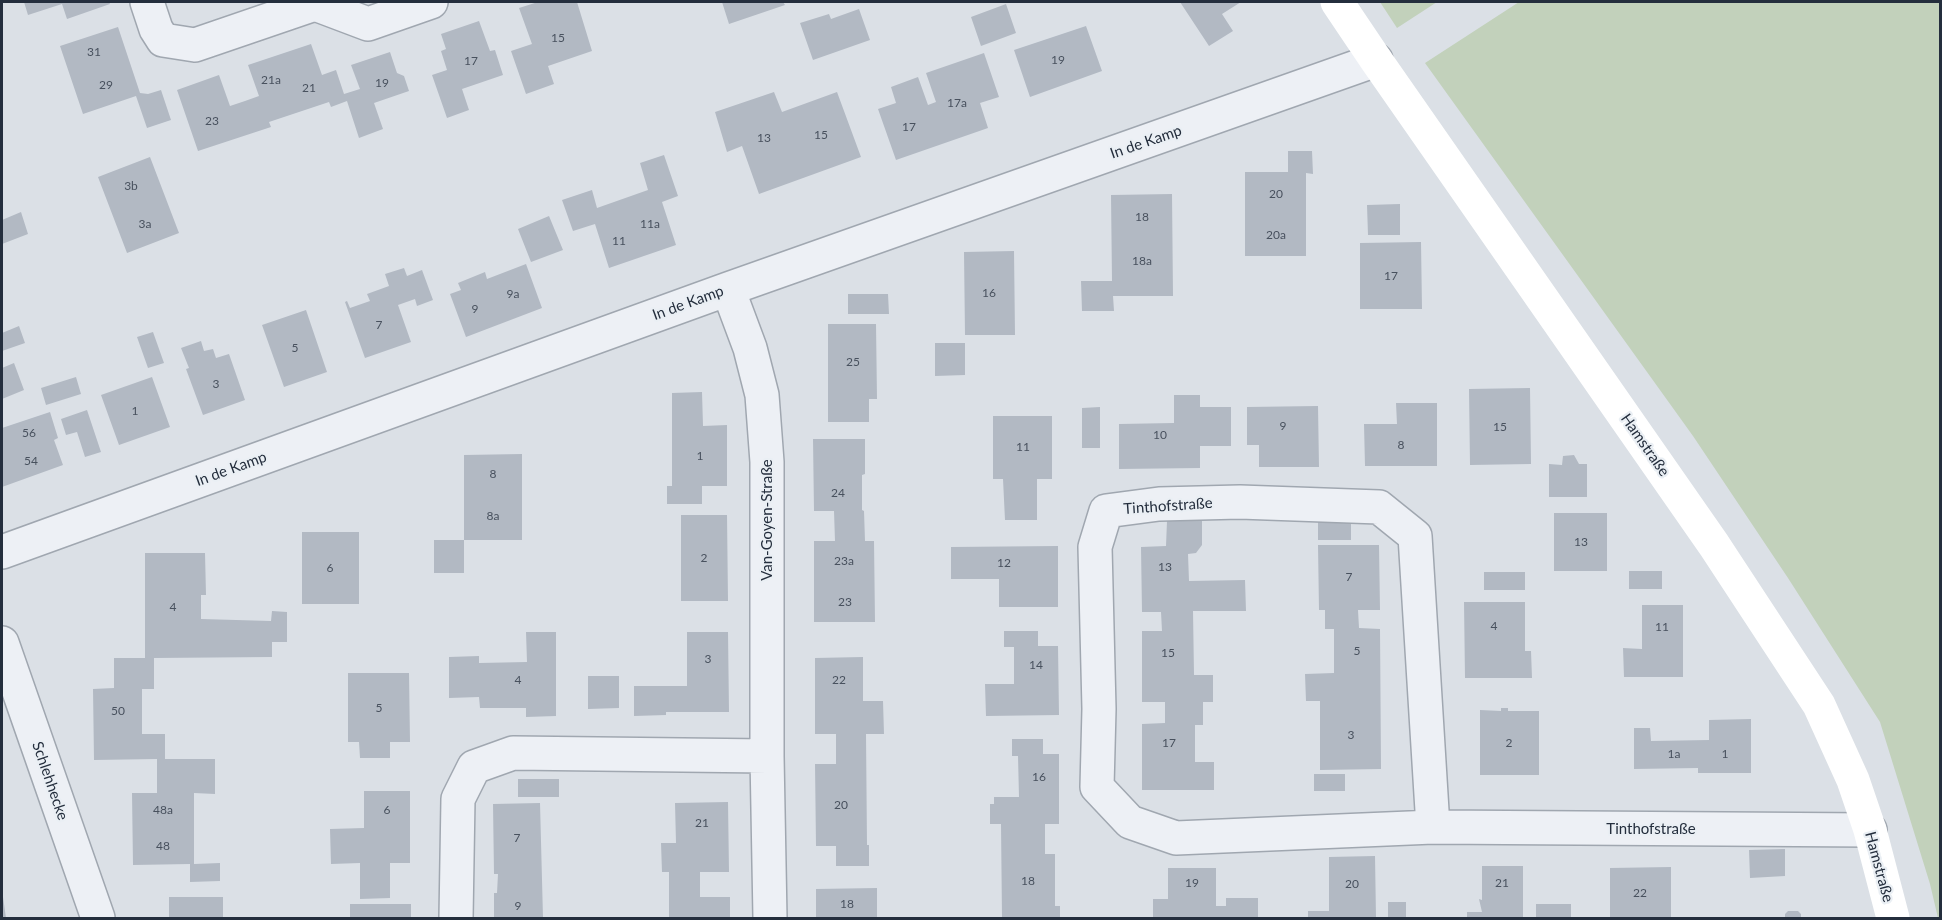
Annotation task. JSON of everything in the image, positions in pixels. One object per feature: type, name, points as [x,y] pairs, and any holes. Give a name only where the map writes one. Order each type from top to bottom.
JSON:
[{"type":"street","points":[[147,2],[156,29],[163,40],[195,45],[315,4],[368,24],[431,2]]},
{"type":"street","name":"Hamstraße","points":[[1337,2],[1714,545],[1819,705],[1853,780],[1870,830],[1893,918]]},
{"type":"street","name":"In de Kamp","points":[[2,552],[728,289],[1376,60]]},
{"type":"street","name":"Van-Goyen-Straße","points":[[728,289],[750,348],[762,395],[767,462],[767,756],[770,918]]},
{"type":"street","name":"Tinthofstraße","points":[[1433,827],[1415,536],[1378,507],[1240,502],[1159,504],[1106,512],[1095,547],[1099,709],[1097,787],[1130,822],[1176,838],[1433,827],[1870,830]]},
{"type":"street","name":"Schlehhecke","points":[[2,643],[98,918]]},
{"type":"street","points":[[456,918],[458,799],[474,767],[513,753],[767,756]]},
{"type":"green space","points":[[1380,2],[1437,2],[1397,28]]},
{"type":"green space","points":[[1519,2],[1940,2],[1940,918],[1938,918],[1930,884],[1880,722],[1788,578],[1693,436],[1425,63]]},
{"type":"building","points":[[24,2],[109,2],[110,4],[67,19],[62,4],[28,15]]},
{"type":"building","points":[[538,2],[577,2],[592,51],[548,66],[554,84],[526,94],[511,51],[532,44],[519,8]]},
{"type":"building","points":[[722,2],[783,2],[785,5],[729,24]]},
{"type":"building","points":[[1180,2],[1241,2],[1222,14],[1233,31],[1209,46]]},
{"type":"building","points":[[1006,4],[1016,33],[981,46],[971,17]]},
{"type":"building","points":[[859,9],[870,40],[813,60],[800,23],[829,14],[831,19]]},
{"type":"building","points":[[479,21],[490,51],[495,50],[503,75],[462,89],[469,110],[447,118],[432,75],[447,70],[441,51],[446,49],[441,34]]},
{"type":"building","points":[[1086,26],[1102,71],[1030,97],[1014,50]]},
{"type":"building","points":[[118,27],[140,93],[148,94],[161,90],[171,120],[147,128],[136,96],[83,114],[60,46]]},
{"type":"building","points":[[311,44],[322,75],[336,70],[344,94],[360,89],[351,65],[390,52],[397,73],[404,76],[409,91],[374,103],[383,129],[359,138],[347,101],[331,107],[329,102],[269,122],[271,127],[198,151],[177,90],[219,75],[230,106],[245,101],[259,96],[248,65]]},
{"type":"building","points":[[984,53],[999,97],[980,103],[988,128],[896,160],[878,109],[896,103],[891,87],[918,77],[928,105],[936,102],[926,73]]},
{"type":"building","points":[[774,92],[782,112],[837,92],[861,157],[759,194],[742,146],[727,152],[715,112]]},
{"type":"building","points":[[1288,151],[1312,151],[1313,174],[1306,173],[1306,256],[1245,256],[1245,172],[1288,172]]},
{"type":"building","points":[[664,155],[678,196],[662,202],[676,245],[609,268],[595,224],[573,231],[562,200],[592,190],[597,208],[648,190],[640,163]]},
{"type":"building","points":[[150,157],[179,233],[127,253],[98,177]]},
{"type":"building","points":[[1172,194],[1173,296],[1113,296],[1114,311],[1082,311],[1081,281],[1112,281],[1111,195]]},
{"type":"building","points":[[1400,204],[1400,235],[1368,235],[1367,205]]},
{"type":"building","points":[[21,212],[28,234],[2,244],[2,220]]},
{"type":"building","points":[[549,216],[563,250],[531,262],[518,229]]},
{"type":"building","points":[[1421,242],[1422,309],[1360,309],[1360,243]]},
{"type":"building","points":[[1014,251],[1015,335],[965,335],[964,252]]},
{"type":"building","points":[[526,264],[542,308],[466,337],[450,294],[461,290],[458,283],[485,272],[487,279]]},
{"type":"building","points":[[404,268],[407,276],[422,270],[433,300],[417,306],[415,299],[398,305],[411,342],[365,358],[345,302],[347,301],[350,308],[370,301],[367,294],[389,286],[385,274]]},
{"type":"building","points":[[848,294],[888,294],[889,314],[848,314]]},
{"type":"building","points":[[306,310],[327,372],[284,387],[262,325]]},
{"type":"building","points":[[828,324],[876,324],[877,399],[869,399],[869,422],[828,422]]},
{"type":"building","points":[[19,326],[25,343],[2,351],[2,333]]},
{"type":"building","points":[[153,332],[164,363],[148,368],[137,337]]},
{"type":"building","points":[[201,341],[204,351],[213,349],[216,358],[229,354],[245,400],[203,415],[186,369],[189,368],[181,348]]},
{"type":"building","points":[[935,343],[965,343],[965,375],[935,376]]},
{"type":"building","points":[[14,363],[24,390],[2,399],[2,368]]},
{"type":"building","points":[[76,377],[81,394],[46,405],[41,388]]},
{"type":"building","points":[[152,377],[170,427],[119,445],[101,395]]},
{"type":"building","points":[[1530,388],[1531,464],[1470,465],[1469,389]]},
{"type":"building","points":[[702,392],[703,426],[727,425],[727,486],[702,486],[702,504],[667,504],[667,486],[672,486],[672,393]]},
{"type":"building","points":[[1174,395],[1200,395],[1200,407],[1231,407],[1231,446],[1200,446],[1200,468],[1119,469],[1119,424],[1174,423]]},
{"type":"building","points":[[1396,403],[1437,403],[1437,466],[1365,466],[1364,424],[1397,424]]},
{"type":"building","points":[[1318,406],[1319,467],[1259,467],[1259,445],[1247,445],[1247,407]]},
{"type":"building","points":[[1100,407],[1100,448],[1082,448],[1082,408]]},
{"type":"building","points":[[87,410],[101,452],[85,457],[77,432],[66,435],[61,419]]},
{"type":"building","points":[[50,412],[58,438],[54,440],[63,465],[2,487],[2,428]]},
{"type":"building","points":[[993,416],[1052,416],[1052,479],[1037,479],[1037,520],[1005,520],[1003,479],[993,479]]},
{"type":"building","points":[[813,439],[865,439],[862,510],[864,511],[865,541],[874,541],[875,622],[814,622],[814,541],[835,541],[834,511],[814,511]]},
{"type":"building","points":[[522,454],[522,540],[464,540],[464,455]]},
{"type":"building","points":[[1574,455],[1579,464],[1587,464],[1587,497],[1549,497],[1549,464],[1562,465],[1563,456]]},
{"type":"building","points":[[1554,513],[1607,513],[1607,571],[1554,571]]},
{"type":"building","points":[[681,515],[727,515],[728,601],[681,601]]},
{"type":"building","points":[[1318,519],[1351,519],[1351,540],[1318,540]]},
{"type":"building","points":[[1167,521],[1202,521],[1202,545],[1196,553],[1188,554],[1189,581],[1245,580],[1246,611],[1193,611],[1194,675],[1213,675],[1213,702],[1203,702],[1203,725],[1195,725],[1195,762],[1214,762],[1214,790],[1142,790],[1142,724],[1165,723],[1165,702],[1142,702],[1142,631],[1162,631],[1161,612],[1142,612],[1141,547],[1166,546]]},
{"type":"building","points":[[302,532],[359,532],[359,604],[302,604]]},
{"type":"building","points":[[434,540],[464,540],[464,573],[434,573]]},
{"type":"building","points":[[1318,545],[1379,545],[1380,610],[1358,610],[1359,628],[1380,629],[1381,769],[1320,770],[1320,701],[1306,701],[1305,674],[1334,673],[1334,629],[1325,629],[1325,610],[1319,610]]},
{"type":"building","points":[[1058,546],[1058,607],[999,607],[999,579],[951,579],[951,547]]},
{"type":"building","points":[[145,553],[205,553],[206,595],[201,595],[201,619],[271,621],[272,611],[287,612],[287,642],[272,642],[272,657],[154,658],[154,689],[142,689],[142,734],[165,734],[165,759],[215,759],[215,794],[194,793],[194,864],[220,863],[220,881],[190,882],[190,864],[133,865],[132,793],[157,793],[157,759],[94,760],[93,689],[114,688],[114,658],[145,658]]},
{"type":"building","points":[[1629,571],[1662,571],[1662,589],[1629,589]]},
{"type":"building","points":[[1484,572],[1525,572],[1525,590],[1484,590]]},
{"type":"building","points":[[1464,602],[1525,602],[1525,651],[1531,651],[1532,678],[1465,678]]},
{"type":"building","points":[[1642,605],[1683,605],[1683,677],[1624,677],[1623,648],[1642,649]]},
{"type":"building","points":[[1004,631],[1038,631],[1038,646],[1058,646],[1059,715],[986,716],[985,684],[1014,684],[1014,647],[1004,647]]},
{"type":"building","points":[[526,632],[556,632],[556,716],[526,717],[526,708],[480,708],[479,697],[449,698],[449,657],[479,656],[479,663],[527,662]]},
{"type":"building","points":[[687,632],[728,632],[729,712],[666,712],[666,715],[634,716],[634,686],[687,686]]},
{"type":"building","points":[[863,657],[863,701],[883,701],[884,734],[866,734],[869,866],[836,866],[836,846],[816,846],[815,764],[836,764],[836,734],[815,734],[815,658]]},
{"type":"building","points":[[348,673],[409,673],[410,742],[390,742],[390,758],[360,758],[359,742],[348,742]]},
{"type":"building","points":[[588,676],[619,676],[619,708],[588,709]]},
{"type":"building","points":[[1501,708],[1508,708],[1508,711],[1539,711],[1539,775],[1480,775],[1480,710],[1501,711]]},
{"type":"building","points":[[1751,719],[1751,773],[1698,773],[1698,768],[1634,769],[1634,728],[1650,728],[1651,741],[1709,740],[1709,720]]},
{"type":"building","points":[[1012,739],[1043,739],[1043,754],[1059,754],[1059,824],[1045,824],[1045,854],[1055,854],[1055,906],[1060,906],[1060,918],[1002,918],[1001,824],[990,824],[990,804],[994,804],[994,797],[1019,797],[1018,756],[1012,756]]},
{"type":"building","points":[[1314,774],[1345,774],[1345,791],[1314,791]]},
{"type":"building","points":[[518,779],[559,779],[559,797],[518,797]]},
{"type":"building","points":[[364,791],[410,791],[410,863],[390,863],[390,898],[360,899],[360,863],[331,864],[330,829],[364,828]]},
{"type":"building","points":[[728,802],[729,872],[700,872],[700,897],[730,897],[730,918],[669,918],[669,872],[662,872],[661,843],[676,843],[675,803]]},
{"type":"building","points":[[540,803],[543,918],[494,918],[494,893],[497,893],[498,874],[494,874],[493,804]]},
{"type":"building","points":[[1785,849],[1785,876],[1750,878],[1749,850]]},
{"type":"building","points":[[1375,856],[1376,918],[1308,918],[1308,911],[1329,911],[1329,857]]},
{"type":"building","points":[[1482,866],[1523,866],[1523,918],[1467,918],[1467,912],[1482,912],[1479,899],[1482,900]]},
{"type":"building","points":[[1671,867],[1671,918],[1610,918],[1610,868]]},
{"type":"building","points":[[1168,868],[1216,868],[1216,906],[1226,906],[1226,898],[1258,898],[1258,918],[1153,918],[1153,899],[1168,899]]},
{"type":"building","points":[[877,888],[877,918],[816,918],[816,889]]},
{"type":"building","points":[[3,897],[6,918],[2,918]]},
{"type":"building","points":[[169,897],[223,897],[223,918],[169,918]]},
{"type":"building","points":[[1388,902],[1406,902],[1406,918],[1388,918]]},
{"type":"building","points":[[350,904],[411,904],[411,918],[350,918]]},
{"type":"building","points":[[1536,904],[1571,904],[1571,918],[1536,918]]},
{"type":"building","points":[[1788,911],[1798,911],[1801,918],[1785,918]]}]
